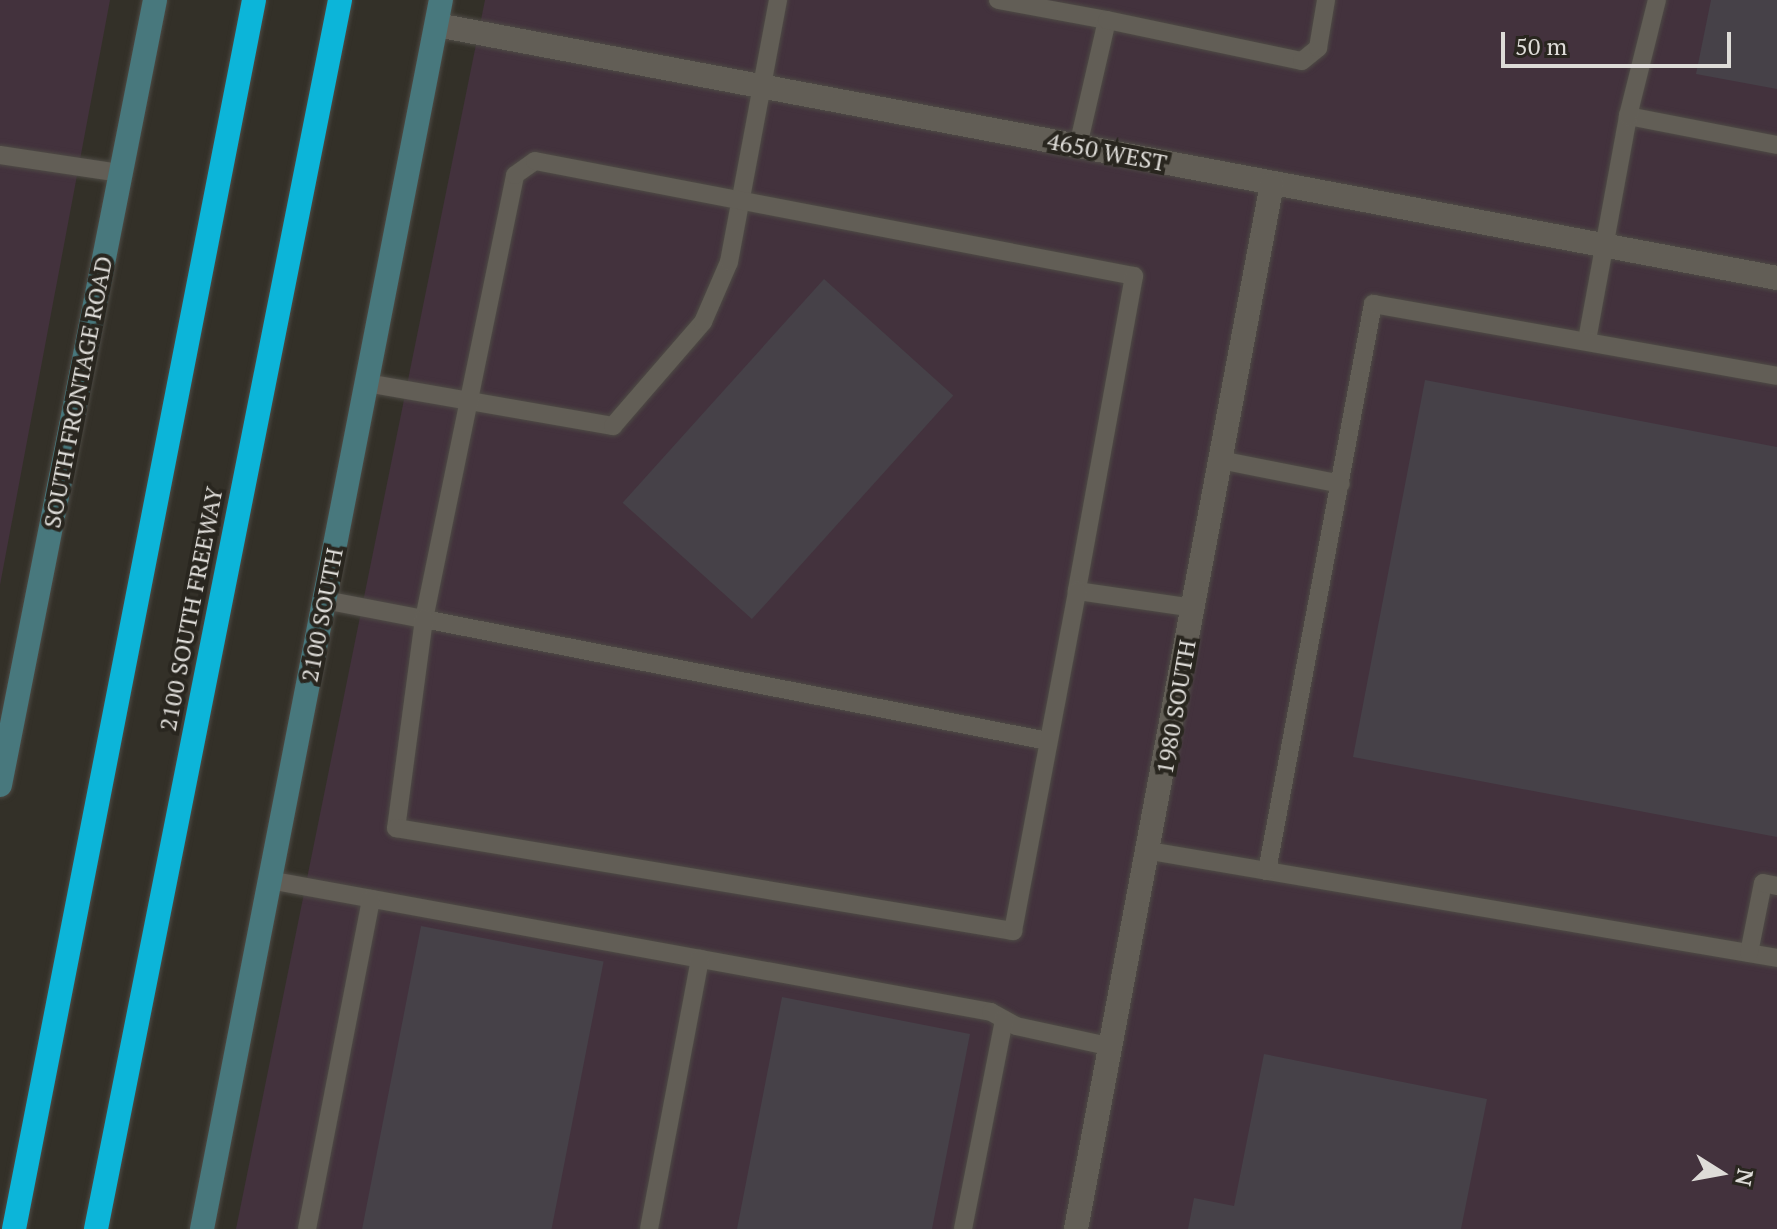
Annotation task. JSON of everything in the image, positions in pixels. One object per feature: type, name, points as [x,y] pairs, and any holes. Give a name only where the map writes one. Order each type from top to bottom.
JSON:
[{"type":"highway","points":[[14,1229],[254,0]]},
{"type":"highway","name":"2100 SOUTH FREEWAY","points":[[96,1229],[340,0]]},
{"type":"street","name":"SOUTH FRONTAGE ROAD","points":[[0,785],[7,714],[155,0]]},
{"type":"street","name":"2100 SOUTH","points":[[202,1229],[441,0]]},
{"type":"street","name":"4650 WEST","points":[[437,25],[1777,278]]},
{"type":"street","name":"1980 SOUTH","points":[[1076,1229],[1150,851],[1272,184]]},
{"type":"lane","points":[[366,383],[613,426],[703,322],[729,262],[778,0]]},
{"type":"lane","points":[[998,0],[1302,61],[1318,48],[1326,0]]},
{"type":"lane","points":[[1587,340],[1628,116],[1657,0]]},
{"type":"lane","points":[[1078,146],[1107,20]]},
{"type":"lane","points":[[1628,116],[1777,145]]},
{"type":"lane","points":[[0,155],[121,173]]},
{"type":"lane","points":[[535,161],[740,204],[1134,276],[1013,931],[396,828],[424,619],[465,402],[515,175],[535,161]]},
{"type":"lane","points":[[1267,871],[1373,304],[1777,376]]},
{"type":"lane","points":[[1220,460],[1341,484]]},
{"type":"lane","points":[[1077,591],[1193,608]]},
{"type":"lane","points":[[325,600],[1048,741]]},
{"type":"lane","points":[[1150,851],[1777,958]]},
{"type":"lane","points":[[269,880],[700,959],[1004,1020],[1112,1047]]},
{"type":"lane","points":[[1749,953],[1763,883],[1777,886]]},
{"type":"lane","points":[[307,1229],[371,899]]},
{"type":"lane","points":[[649,1229],[700,959]]},
{"type":"lane","points":[[963,1229],[1004,1020]]},
{"type":"shaded area","points":[[0,0],[110,0],[0,585]]},
{"type":"shaded area","points":[[485,0],[1777,0],[1777,1229],[236,1229]]},
{"type":"building","points":[[1711,0],[1777,0],[1777,89],[1696,74]]},
{"type":"building","points":[[824,279],[953,395],[752,619],[623,503]]},
{"type":"building","points":[[1425,380],[1777,447],[1777,837],[1353,757]]},
{"type":"building","points":[[421,926],[604,961],[552,1229],[362,1229]]},
{"type":"building","points":[[782,997],[970,1034],[932,1229],[737,1229]]},
{"type":"building","points":[[1264,1054],[1487,1099],[1461,1229],[1188,1229],[1194,1198],[1234,1206]]}]
